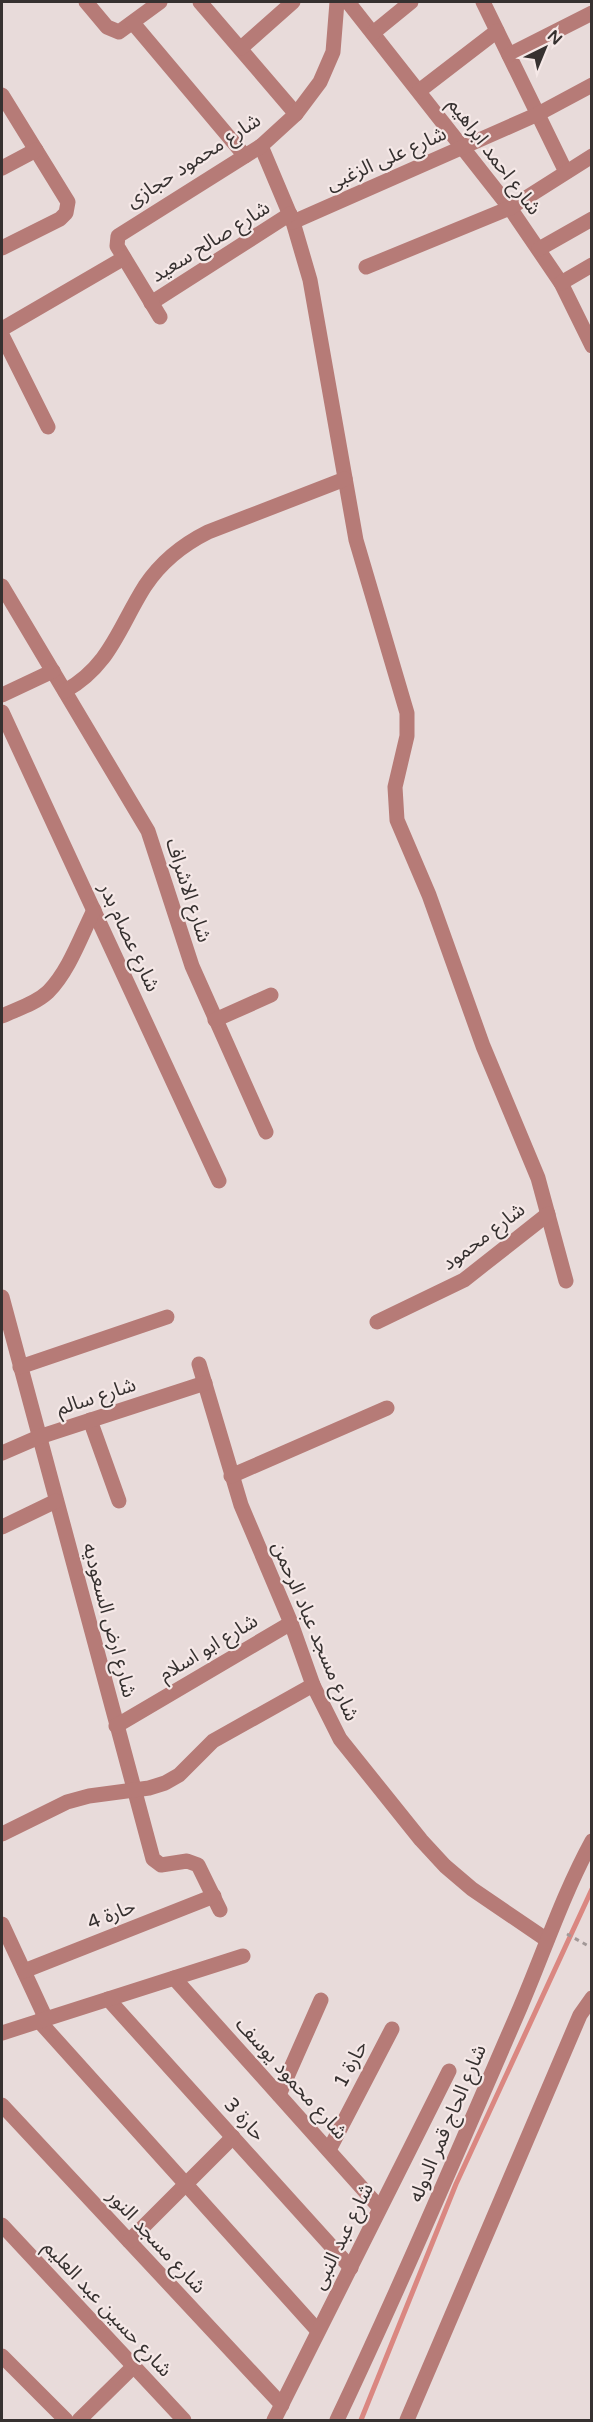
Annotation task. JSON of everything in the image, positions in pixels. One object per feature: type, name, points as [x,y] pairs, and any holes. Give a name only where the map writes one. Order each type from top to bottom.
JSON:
[{"type":"street","points":[[86,2],[110,30],[123,31],[160,2]]},
{"type":"street","points":[[200,2],[296,114]]},
{"type":"street","points":[[241,48],[293,2]]},
{"type":"street","name":"شارع محمود حجازى","points":[[160,317],[116,242],[120,233],[261,146],[296,114],[320,82],[333,52],[338,2]]},
{"type":"street","name":"شارع احمد ابراهيم","points":[[348,2],[463,147],[539,249],[561,283],[591,346]]},
{"type":"street","points":[[373,33],[411,2]]},
{"type":"street","points":[[483,2],[566,172]]},
{"type":"street","points":[[509,55],[591,13]]},
{"type":"street","points":[[134,23],[245,156]]},
{"type":"street","points":[[419,91],[497,31]]},
{"type":"street","name":"شارع على الزغبى","points":[[292,218],[538,114],[591,85]]},
{"type":"street","points":[[2,94],[66,197],[68,208],[60,219],[2,248]]},
{"type":"street","points":[[261,146],[292,218],[310,280],[356,540],[407,713],[407,736],[395,787],[397,820],[429,895],[483,1047],[538,1178],[566,1281]]},
{"type":"street","points":[[2,168],[36,150]]},
{"type":"street","points":[[366,267],[510,208],[591,156]]},
{"type":"street","name":"شارع صالح سعيد","points":[[151,303],[292,218]]},
{"type":"street","points":[[539,249],[591,219]]},
{"type":"street","points":[[2,329],[124,258]]},
{"type":"street","points":[[561,283],[591,265]]},
{"type":"street","points":[[2,335],[48,427]]},
{"type":"street","points":[[65,691],[93,673],[104,660],[146,586],[165,561],[186,543],[208,532],[345,479]]},
{"type":"street","name":"شارع الاشراف","points":[[2,586],[148,831],[182,938],[215,1020],[266,1132]]},
{"type":"street","points":[[2,695],[53,671]]},
{"type":"street","name":"شارع عصام بدر","points":[[2,712],[219,1181]]},
{"type":"street","points":[[2,1016],[28,1005],[47,992],[62,973],[94,910]]},
{"type":"street","points":[[215,1020],[271,995]]},
{"type":"street","name":"شارع محمود","points":[[377,1323],[464,1280],[548,1214]]},
{"type":"street","name":"شارع ارض السعوديه","points":[[2,1304],[7,1339],[20,1367],[154,1862],[164,1864],[187,1861],[198,1865],[217,1903]]},
{"type":"street","points":[[20,1367],[167,1317]]},
{"type":"street","name":"شارع مسجد عباد الرحمن","points":[[199,1364],[231,1476],[252,1533],[291,1623],[314,1685],[339,1738],[421,1840],[472,1889],[547,1940]]},
{"type":"street","name":"شارع سالم","points":[[2,1453],[39,1437],[205,1383]]},
{"type":"street","points":[[231,1476],[387,1408]]},
{"type":"street","points":[[90,1420],[119,1501]]},
{"type":"street","points":[[2,1527],[56,1501]]},
{"type":"street","name":"شارع ابو اسلام","points":[[116,1726],[291,1623]]},
{"type":"street","points":[[2,1834],[67,1802],[89,1796],[149,1788],[178,1775],[213,1741],[314,1685]]},
{"type":"street","name":"شارع الحاج قمر الدوله","points":[[336,2421],[379,2331],[576,1870],[591,1841]]},
{"type":"street","name":"حارة 4","points":[[24,1971],[217,1903]]},
{"type":"street","points":[[2,1924],[24,1971],[42,2020],[185,2184],[318,2331]]},
{"type":"street","points":[[2,2033],[243,1956]]},
{"type":"street","name":"شارع محمود يوسف","points":[[174,1978],[380,2207]]},
{"type":"street","points":[[407,2421],[580,2015],[591,1998]]},
{"type":"street","name":"حارة 3","points":[[108,1999],[351,2268]]},
{"type":"street","points":[[279,2095],[321,2000]]},
{"type":"street","name":"حارة 1","points":[[328,2150],[392,2029]]},
{"type":"street","name":"شارع عبد النبى","points":[[274,2421],[449,2071]]},
{"type":"street","name":"شارع مسجد النور","points":[[2,2105],[282,2404]]},
{"type":"street","points":[[129,2241],[233,2137]]},
{"type":"street","name":"شارع حسين عبد العليم","points":[[2,2225],[184,2421]]},
{"type":"street","points":[[2,2356],[66,2421]]},
{"type":"street","points":[[79,2421],[134,2366]]},
{"type":"path","points":[[566,1933],[591,1948]]},
{"type":"waterway","points":[[361,2420],[456,2184],[592,1889]]}]
